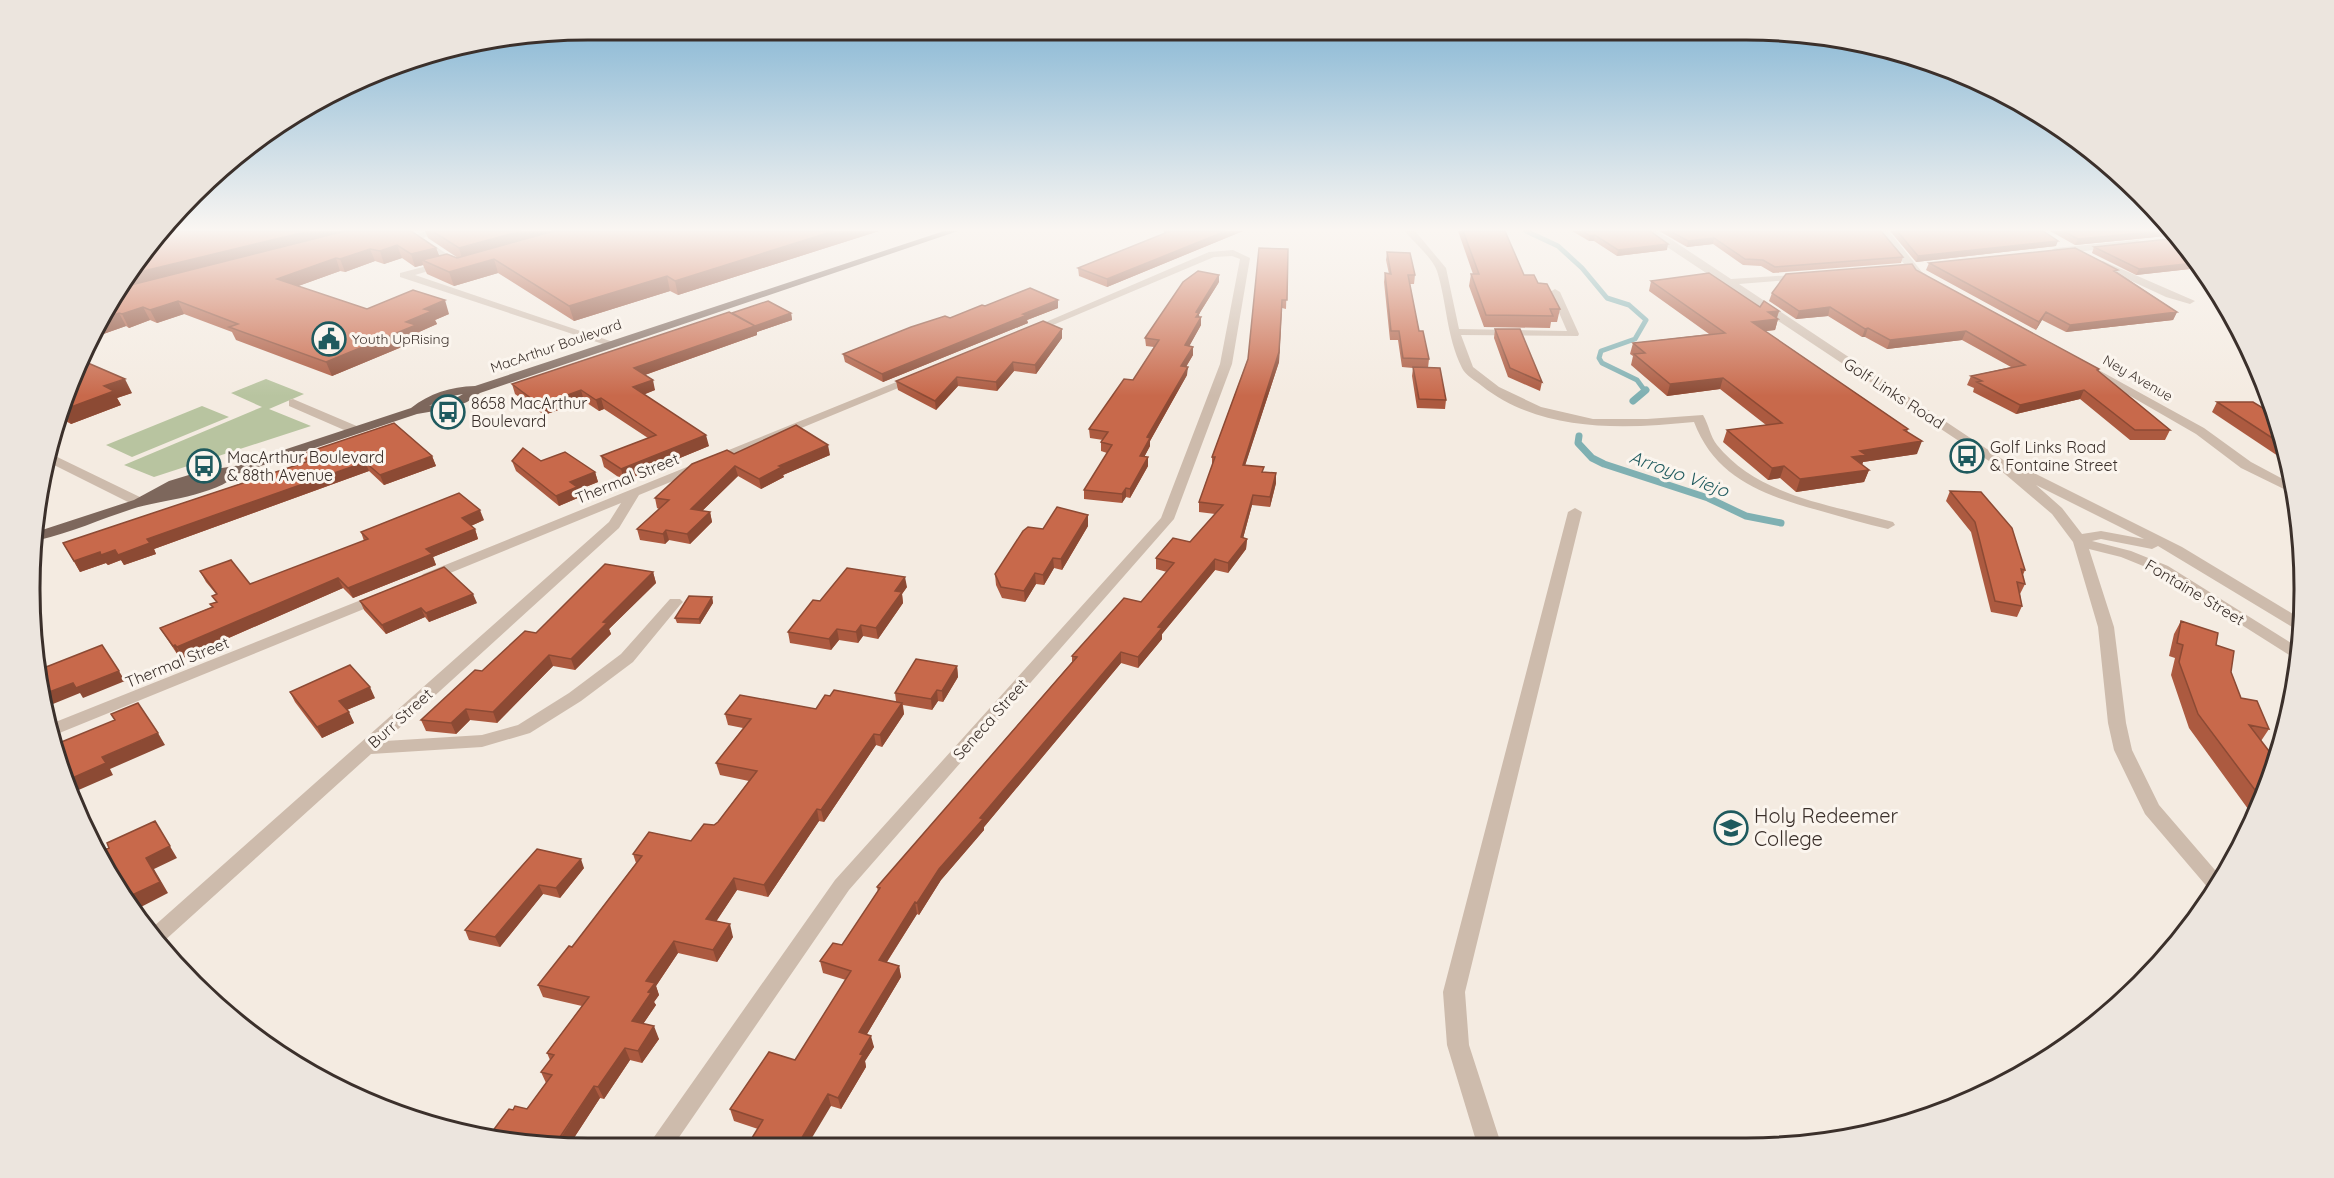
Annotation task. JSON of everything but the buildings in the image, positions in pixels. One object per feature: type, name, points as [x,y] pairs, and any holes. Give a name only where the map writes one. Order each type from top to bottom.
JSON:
[{"type":"main road","name":"MacArthur Boulevard","points":[[44,534],[139,502],[184,494],[203,488],[237,470],[415,411],[438,409],[466,399],[476,390],[787,286]]},
{"type":"street","points":[[437,286],[612,344]]},
{"type":"street","name":"Seneca Street","points":[[1015,337],[1138,286]]},
{"type":"street","name":"Seneca Street","points":[[665,1138],[842,885],[1167,519],[1226,364],[1240,286]]},
{"type":"street","points":[[1445,286],[1454,332],[1468,369],[1495,390],[1537,410],[1593,423],[1647,423],[1699,418],[1708,441],[1715,450],[1760,487],[1776,494],[1888,525]]},
{"type":"street","name":"Golf Links Road","points":[[1735,286],[1996,460],[2023,480],[2056,511],[2080,542],[2106,627],[2117,723],[2123,750],[2152,810],[2211,878]]},
{"type":"street","points":[[2149,286],[2190,302]]},
{"type":"street","points":[[1454,332],[1574,334],[1555,292]]},
{"type":"street","name":"Ney Avenue","points":[[2074,359],[2200,431],[2246,465],[2284,485]]},
{"type":"street","name":"Thermal Street","points":[[416,582],[928,373]]},
{"type":"street","points":[[293,403],[356,430]]},
{"type":"street","points":[[1996,460],[2177,550],[2273,608]]},
{"type":"street","points":[[56,461],[139,502]]},
{"type":"street","name":"Burr Street","points":[[161,932],[614,525],[634,493]]},
{"type":"street","points":[[1487,1138],[1458,1045],[1454,992],[1575,512]]},
{"type":"street","name":"Fontaine Street","points":[[2080,542],[2084,538],[2102,535],[2154,546],[2273,608],[2292,621]]},
{"type":"street","name":"Fontaine Street","points":[[2080,542],[2126,554],[2163,569],[2290,650]]},
{"type":"street","name":"Thermal Street","points":[[58,728],[394,591]]},
{"type":"street","points":[[367,747],[482,741],[524,729],[575,697],[627,658],[675,602]]},
{"type":"green space","points":[[266,379],[304,394],[269,409],[311,426],[154,477],[124,465],[262,407],[231,393]]},
{"type":"green space","points":[[202,406],[229,417],[132,457],[106,445]]},
{"type":"waterway","name":"Arroyo Viejo","points":[[1597,286],[1607,298],[1629,305],[1646,320],[1635,339],[1601,351],[1599,358],[1602,363],[1637,380],[1645,391]]},
{"type":"waterway","name":"Arroyo Viejo","points":[[1633,401],[1645,391]]},
{"type":"waterway","name":"Arroyo Viejo","points":[[1579,436],[1578,443],[1592,458],[1604,464],[1708,498],[1746,516],[1781,523]]},
{"type":"place","name":"Youth UpRising","points":[[329,339]]},
{"type":"place","name":"8658 MacArthur Boulevard","points":[[448,412]]},
{"type":"place","name":"Golf Links Road & Fontaine Street","points":[[1967,456]]},
{"type":"place","name":"MacArthur Boulevard & 88th Avenue","points":[[204,466]]},
{"type":"place","name":"Holy Redeemer College","points":[[1731,828]]}]
